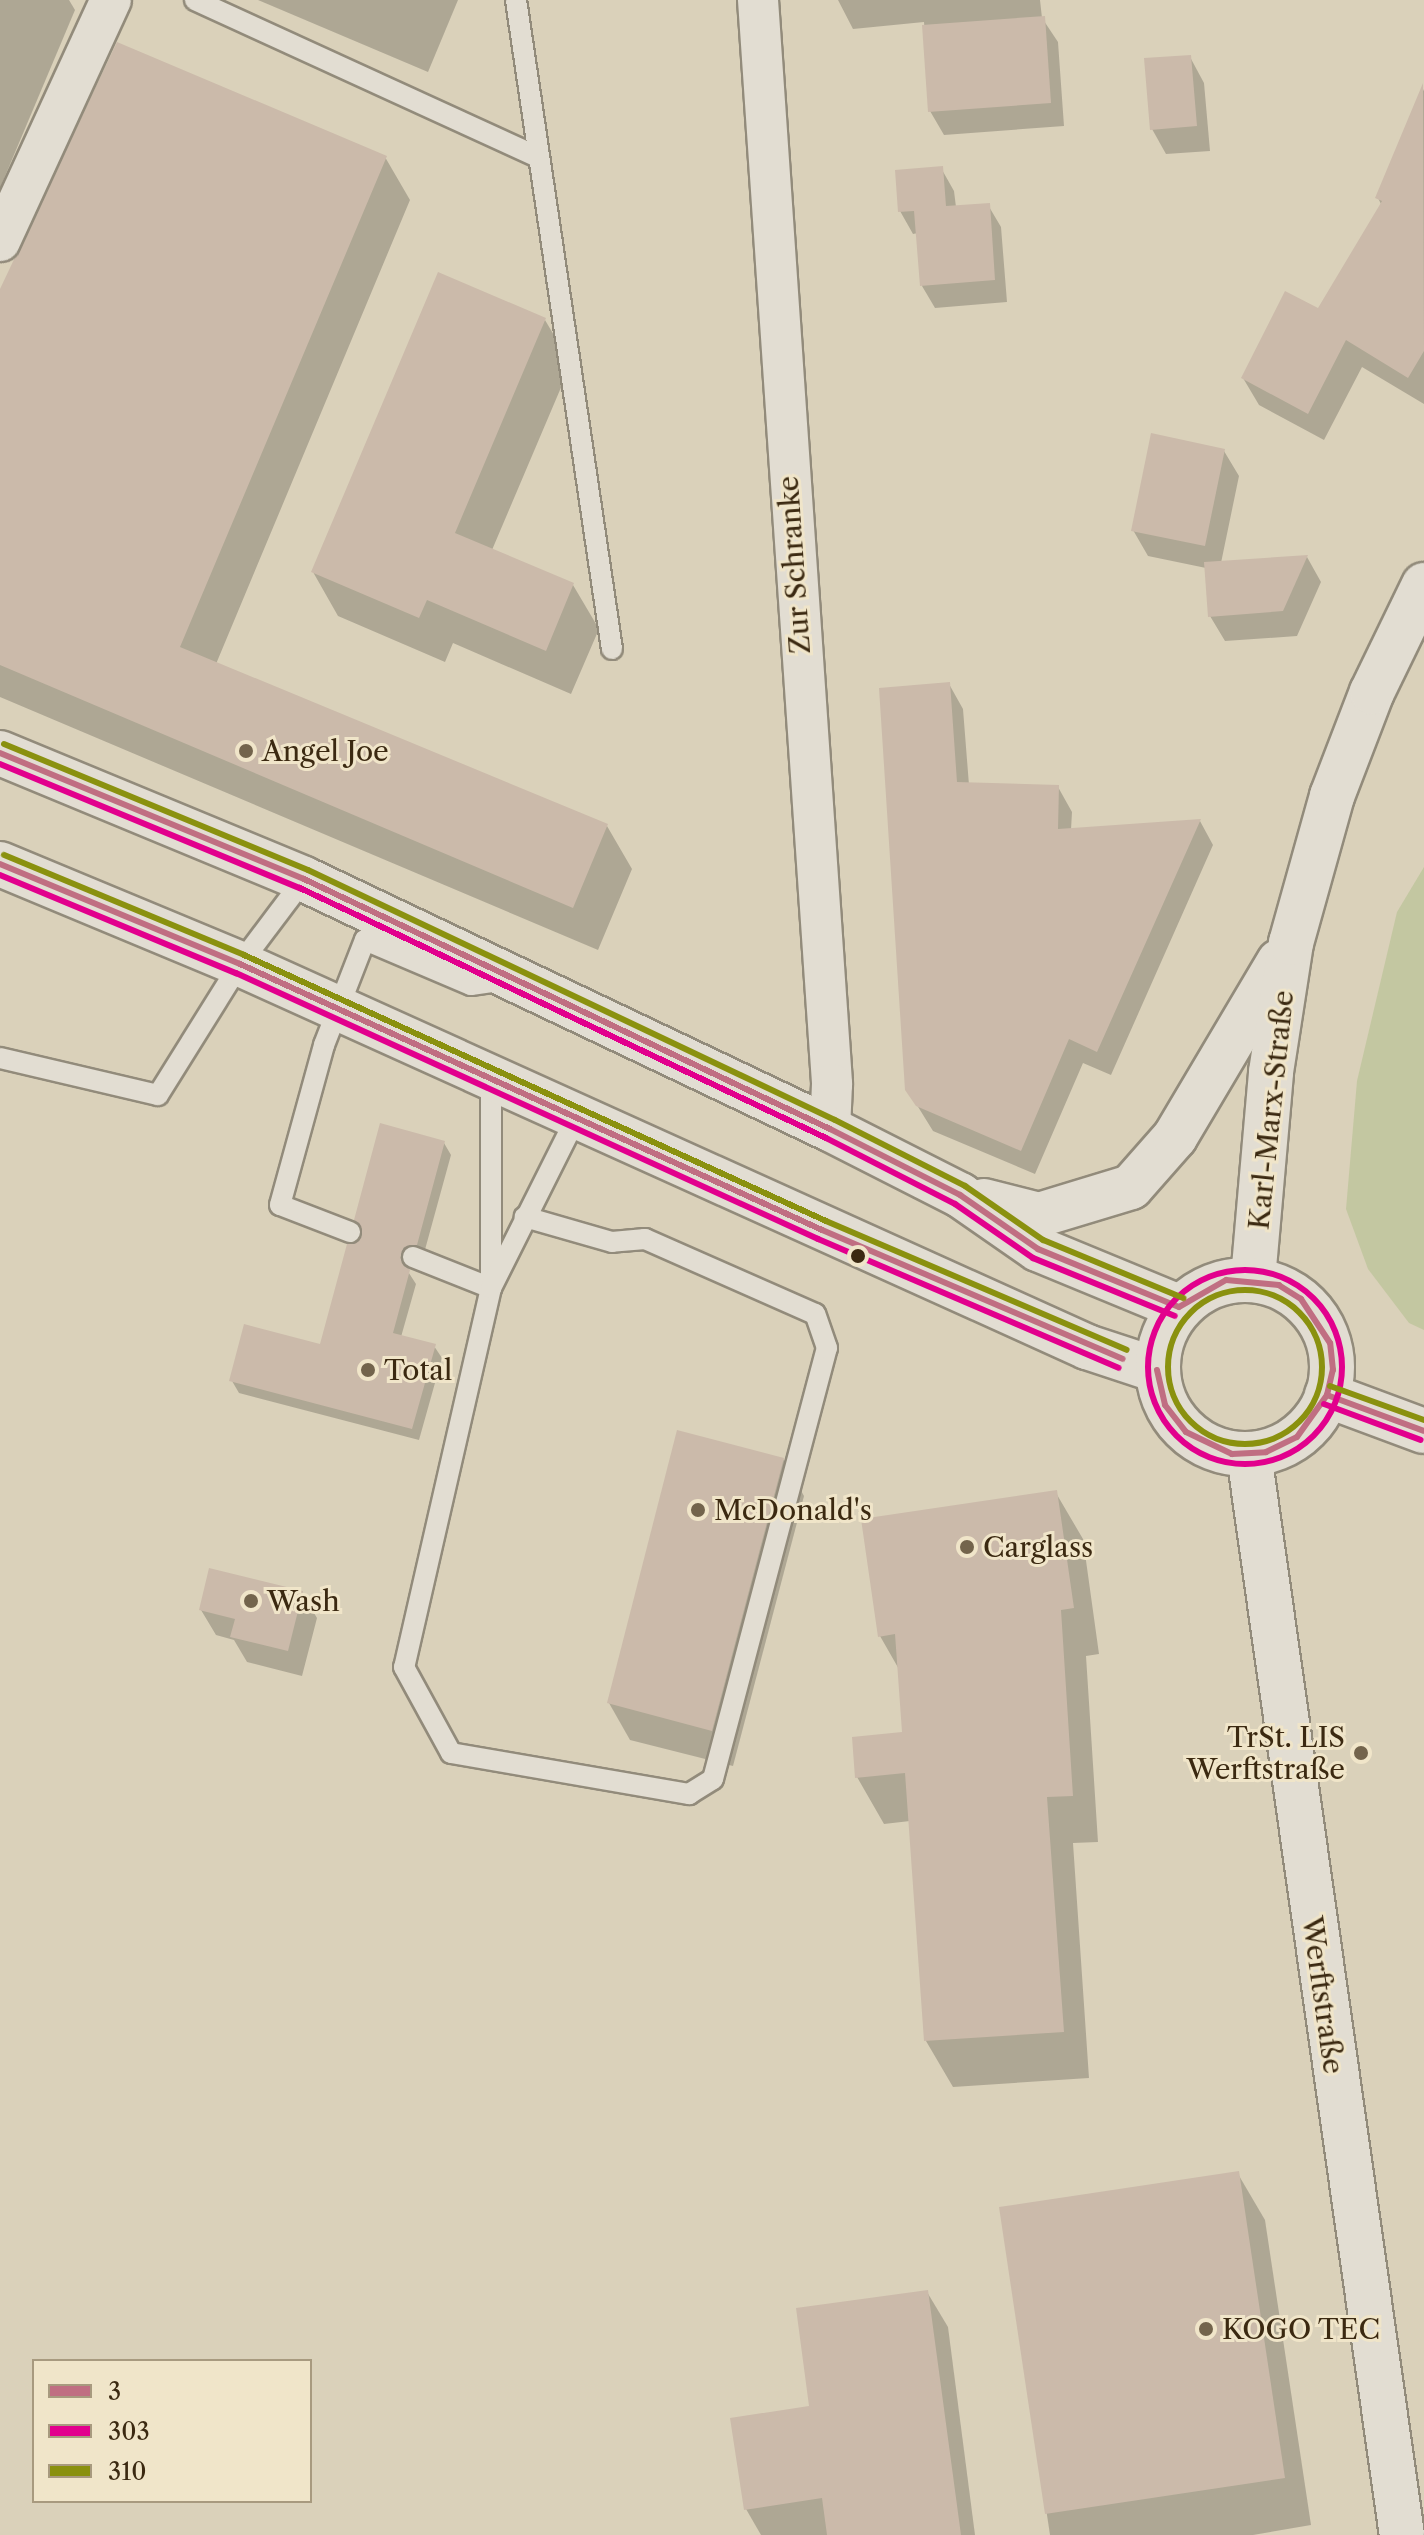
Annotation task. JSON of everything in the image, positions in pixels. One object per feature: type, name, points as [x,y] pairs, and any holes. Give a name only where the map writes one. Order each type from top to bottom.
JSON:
[{"type":"main road","name":"Karl-Marx-Straße","points":[[1253,1279],[1271,1072],[1291,943],[1332,796],[1372,692],[1424,585]]},
{"type":"main road","points":[[0,753],[304,879],[830,1129],[960,1195],[1038,1249],[1179,1307]]},
{"type":"main road","points":[[0,864],[240,964],[1087,1347],[1157,1370]]},
{"type":"main road","name":"Karl-Marx-Straße","points":[[960,1195],[1039,1215],[1131,1187],[1175,1137],[1291,943]]},
{"type":"main road","points":[[1253,1279],[1301,1299],[1319,1319],[1330,1343],[1333,1370],[1327,1395],[1297,1437],[1249,1455],[1215,1449],[1186,1432],[1165,1405],[1157,1370],[1158,1348],[1179,1307],[1213,1285],[1253,1279]]},
{"type":"main road","points":[[1327,1395],[1424,1431]]},
{"type":"main road","name":"Werftstraße","points":[[1249,1455],[1402,2535]]},
{"type":"street","points":[[0,241],[111,0]]},
{"type":"street","name":"Zur Schranke","points":[[758,0],[832,1084],[830,1129]]},
{"type":"lane","points":[[195,0],[538,157]]},
{"type":"lane","points":[[516,0],[612,649]]},
{"type":"lane","points":[[0,1058],[158,1095],[240,964],[304,879]]},
{"type":"lane","points":[[350,1232],[280,1205],[337,1009],[365,940],[471,985],[514,979]]},
{"type":"lane","points":[[491,1079],[491,1288]]},
{"type":"lane","points":[[525,1217],[612,1242],[645,1239],[815,1314],[827,1348],[713,1779],[689,1794],[451,1753],[404,1667],[491,1288],[525,1217],[576,1118]]},
{"type":"lane","points":[[413,1257],[491,1288]]},
{"type":"green space","points":[[1424,867],[1424,1330],[1409,1323],[1368,1269],[1346,1209],[1357,1081],[1397,912]]},
{"type":"building","points":[[1045,16],[1051,103],[928,112],[922,25]]},
{"type":"building","points":[[117,42],[387,156],[180,647],[608,824],[573,908],[0,665],[0,289]]},
{"type":"building","points":[[1191,55],[1197,126],[1150,130],[1144,58]]},
{"type":"building","points":[[1423,83],[1424,351],[1408,378],[1346,340],[1308,414],[1241,378],[1285,291],[1318,308],[1382,201],[1375,198]]},
{"type":"building","points":[[943,166],[946,206],[990,203],[995,280],[920,286],[914,211],[898,212],[895,170]]},
{"type":"building","points":[[438,272],[546,318],[455,533],[574,583],[546,651],[427,600],[419,618],[311,572]]},
{"type":"building","points":[[1151,433],[1225,449],[1205,546],[1131,531]]},
{"type":"building","points":[[1308,555],[1283,611],[1208,617],[1204,562]]},
{"type":"building","points":[[950,682],[957,782],[1059,785],[1058,829],[1201,819],[1097,1052],[1069,1039],[1021,1151],[916,1106],[905,1090],[879,688]]},
{"type":"building","points":[[380,1123],[445,1141],[417,1245],[404,1247],[400,1258],[410,1270],[393,1333],[436,1344],[412,1429],[229,1381],[244,1324],[320,1344],[347,1244],[362,1236],[354,1220]]},
{"type":"building","points":[[677,1430],[784,1458],[712,1731],[607,1703]]},
{"type":"building","points":[[1057,1490],[1074,1608],[1061,1610],[1073,1796],[1047,1797],[1064,2032],[924,2041],[905,1773],[855,1778],[852,1737],[902,1732],[895,1634],[878,1637],[861,1519]]},
{"type":"building","name":"Wash","points":[[209,1568],[303,1591],[288,1651],[230,1637],[235,1619],[199,1610]]},
{"type":"building","points":[[1239,2171],[1285,2478],[1045,2514],[999,2207]]},
{"type":"building","points":[[928,2290],[961,2535],[827,2535],[822,2498],[744,2510],[730,2418],[809,2406],[796,2308]]},
{"type":"transit line","name":"310","points":[[4,744],[308,870],[835,1120],[965,1186],[1043,1240],[1183,1298]]},
{"type":"transit line","name":"3","points":[[0,753],[304,879],[830,1129],[960,1195],[1038,1249],[1179,1307]]},
{"type":"transit line","name":"303","points":[[0,764],[300,888],[826,1138],[955,1204],[1033,1258],[1175,1316]]},
{"type":"transit line","name":"310","points":[[4,855],[244,955],[826,1221],[1127,1350]]},
{"type":"transit line","name":"3","points":[[0,864],[240,964],[822,1230],[1123,1359]]},
{"type":"transit line","name":"303","points":[[0,875],[236,973],[818,1239],[1119,1368]]},
{"type":"transit line","name":"303","points":[[1245,1270],[1264,1271],[1282,1277],[1314,1298],[1335,1330],[1341,1348],[1342,1367],[1341,1386],[1335,1404],[1314,1436],[1282,1457],[1264,1463],[1245,1464],[1226,1463],[1208,1457],[1176,1436],[1155,1404],[1149,1386],[1148,1367],[1149,1348],[1155,1330],[1176,1298],[1208,1277],[1226,1271],[1245,1270]]},
{"type":"transit line","name":"3","points":[[1157,1370],[1165,1405],[1186,1432],[1232,1454],[1266,1452],[1297,1437],[1327,1395],[1333,1370],[1330,1343],[1301,1299],[1279,1285],[1226,1280],[1179,1307]]},
{"type":"transit line","name":"310","points":[[1245,1290],[1275,1295],[1300,1312],[1317,1337],[1322,1367],[1317,1397],[1300,1422],[1275,1439],[1245,1444],[1215,1439],[1190,1422],[1173,1397],[1168,1367],[1173,1337],[1190,1312],[1215,1295],[1245,1290]]},
{"type":"transit line","name":"310","points":[[1330,1386],[1424,1420]]},
{"type":"transit line","name":"3","points":[[1327,1395],[1424,1431]]},
{"type":"transit line","name":"303","points":[[1324,1404],[1421,1440]]},
{"type":"place","name":"Angel Joe","points":[[246,751]]},
{"type":"place","name":"Total","points":[[368,1370]]},
{"type":"place","name":"McDonald's","points":[[698,1510]]},
{"type":"place","name":"Carglass","points":[[967,1547]]},
{"type":"place","name":"Wash","points":[[251,1601]]},
{"type":"place","name":"TrSt. LIS Werftstraße","points":[[1361,1753]]},
{"type":"place","name":"KOGO TEC","points":[[1206,2329]]}]
